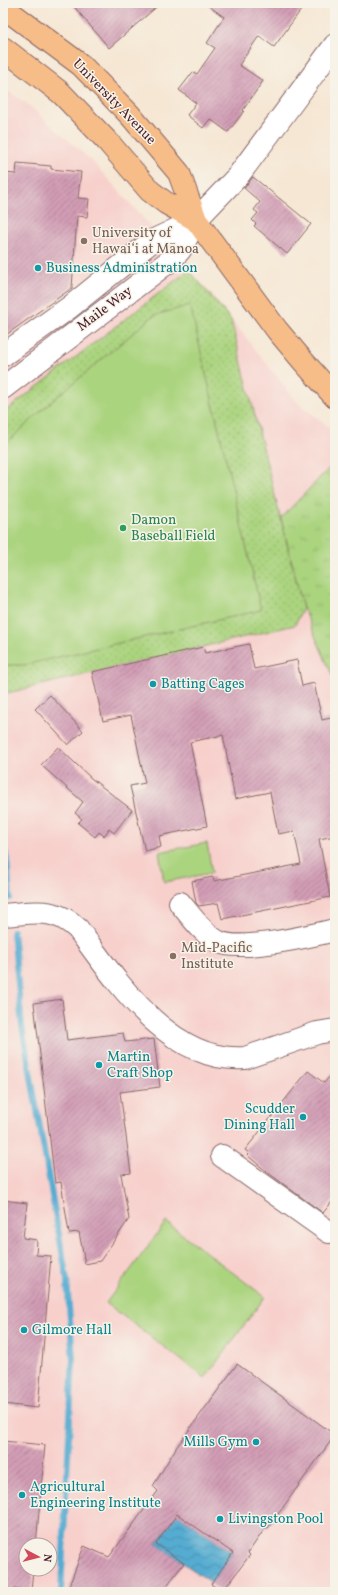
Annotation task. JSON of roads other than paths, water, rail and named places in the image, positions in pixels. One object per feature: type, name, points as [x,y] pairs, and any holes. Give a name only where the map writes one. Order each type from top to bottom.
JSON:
[{"type":"main road","name":"University Avenue","points":[[3,7],[81,65],[130,116],[179,174],[196,220],[277,330],[302,361],[335,397]]},
{"type":"main road","name":"University Avenue","points":[[3,48],[61,93],[109,143],[150,191],[166,203],[196,220]]},
{"type":"street","name":"Maile Way","points":[[3,388],[172,259],[180,250],[196,220],[238,176],[335,45]]},
{"type":"street","name":"Maile Way","points":[[3,355],[70,307],[152,240],[196,220]]},
{"type":"street","points":[[180,903],[208,934],[218,941],[229,945],[258,944],[335,930]]},
{"type":"street","points":[[3,915],[41,912],[55,914],[68,920],[78,929],[131,998],[150,1019],[187,1044],[214,1057],[234,1059],[245,1058],[318,1033],[335,1030]]},
{"type":"street","points":[[222,1156],[329,1232]]},
{"type":"water","points":[[177,1514],[233,1553],[212,1583],[156,1544]]},
{"type":"waterway","points":[[3,840],[7,860],[10,898]]},
{"type":"waterway","points":[[13,931],[22,1026],[67,1280],[73,1359],[61,1592]]},
{"type":"place","name":"University of Hawaiʻi at Mānoa","points":[[84,241]]},
{"type":"place","name":"Business Administration","points":[[38,268]]},
{"type":"place","name":"Damon Baseball Field","points":[[123,528]]},
{"type":"place","name":"Batting Cages","points":[[153,684]]},
{"type":"place","name":"Mid-Pacific Institute","points":[[173,956]]},
{"type":"place","name":"Martin Craft Shop","points":[[99,1065]]},
{"type":"place","name":"Scudder Dining Hall","points":[[303,1117]]},
{"type":"place","name":"Gilmore Hall","points":[[24,1330]]},
{"type":"place","name":"Mills Gym","points":[[256,1442]]},
{"type":"place","name":"Agricultural Engineering Institute","points":[[22,1495]]},
{"type":"place","name":"Livingston Pool","points":[[220,1519]]}]
